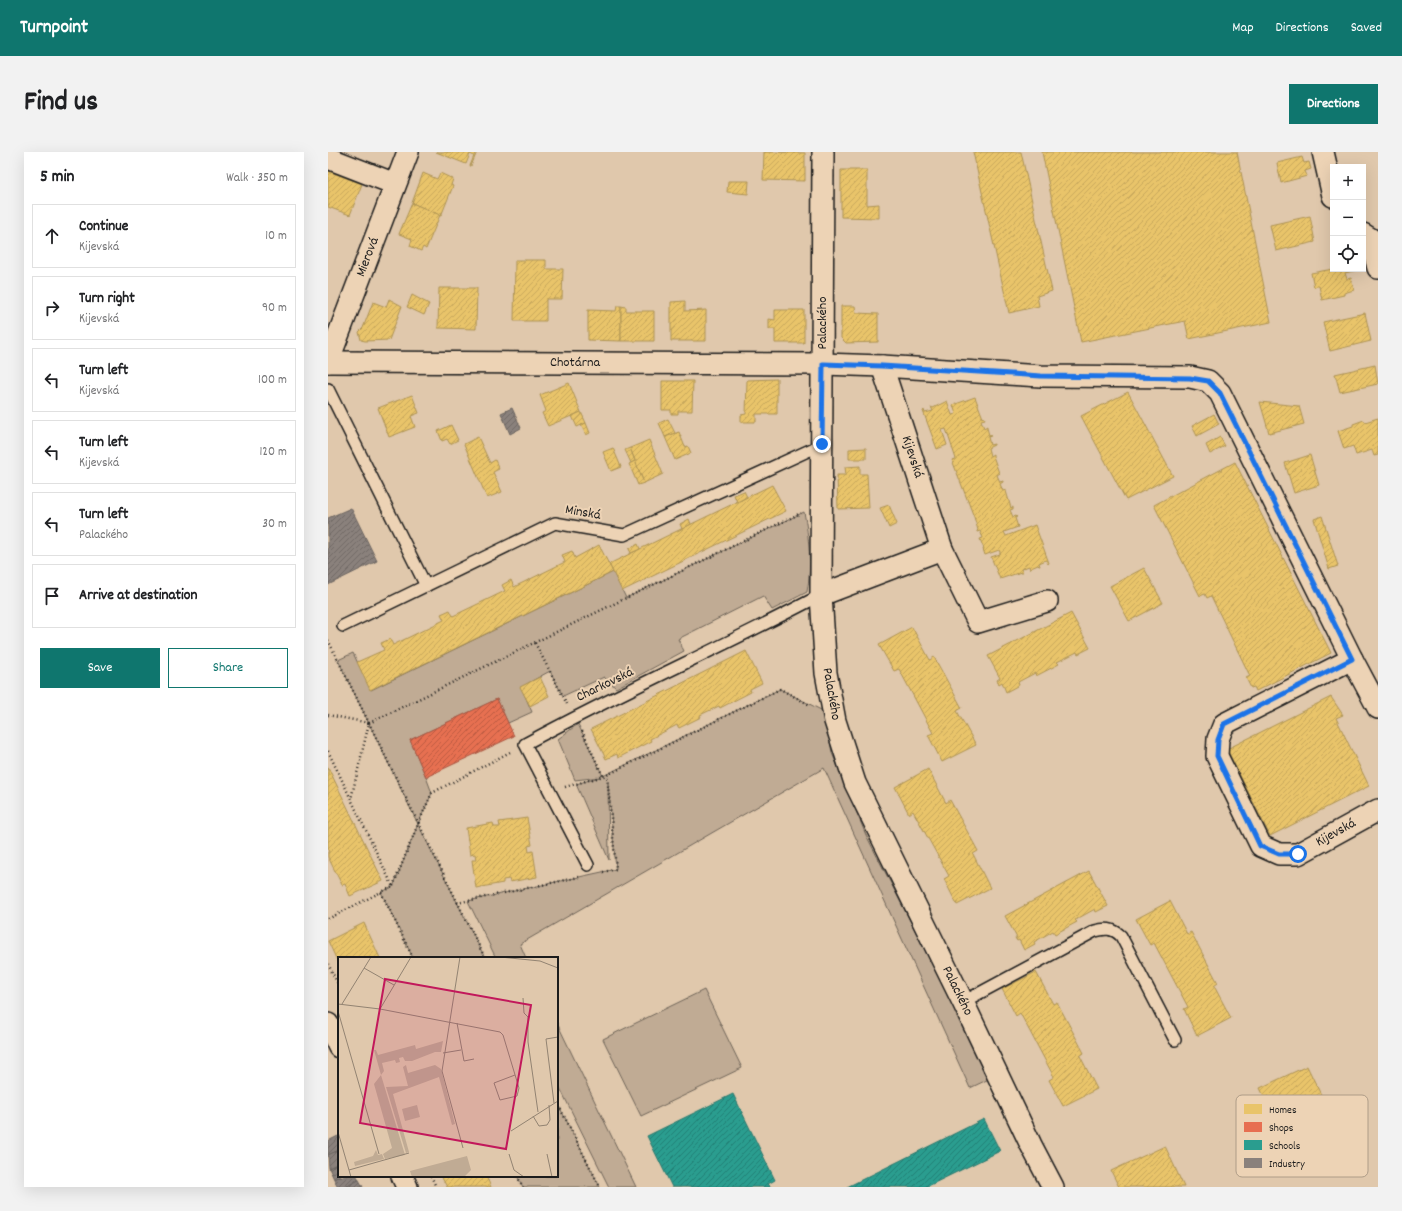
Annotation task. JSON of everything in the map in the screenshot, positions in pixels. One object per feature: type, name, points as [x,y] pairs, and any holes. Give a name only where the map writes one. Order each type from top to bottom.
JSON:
[{"type":"street","name":"Mierová","points":[[328,362],[408,152]]},
{"type":"street","name":"Palackého","points":[[823,152],[821,595],[826,673],[834,717],[854,783],[1053,1187]]},
{"type":"street","points":[[1323,152],[1330,183]]},
{"type":"street","points":[[328,158],[395,184]]},
{"type":"street","points":[[1366,236],[1371,239],[1378,268]]},
{"type":"street","name":"Chotárna","points":[[328,362],[823,364]]},
{"type":"street","points":[[823,364],[882,366],[1041,376],[1190,378],[1208,381],[1220,393],[1352,659],[1378,708]]},
{"type":"street","name":"Kijevská","points":[[882,366],[942,549],[978,622],[1047,601]]},
{"type":"street","points":[[821,595],[942,549]]},
{"type":"street","name":"Kijevská","points":[[1352,659],[1224,724],[1218,740],[1217,756],[1260,846],[1279,854],[1298,854],[1378,810]]},
{"type":"street","points":[[328,1024],[338,1045]]},
{"type":"street","points":[[402,1177],[407,1187]]},
{"type":"lane","points":[[328,389],[426,586]]},
{"type":"lane","name":"Minská","points":[[343,626],[555,523],[624,535],[822,444]]},
{"type":"lane","name":"Charkovská","points":[[525,744],[574,717],[778,618],[821,595]]},
{"type":"lane","points":[[525,744],[586,870]]},
{"type":"lane","points":[[963,1002],[1095,931],[1102,928],[1110,929],[1121,936],[1175,1040]]},
{"type":"path","points":[[328,715],[369,723],[822,504]]},
{"type":"path","points":[[328,640],[484,957]]},
{"type":"path","points":[[535,643],[603,776]]},
{"type":"path","points":[[549,791],[607,775],[780,689],[834,717]]},
{"type":"path","points":[[351,800],[369,723]]},
{"type":"path","points":[[328,919],[393,887],[432,793],[525,744]]},
{"type":"path","points":[[328,751],[393,887]]},
{"type":"path","points":[[600,872],[616,869],[607,775]]},
{"type":"path","points":[[457,903],[586,870]]},
{"type":"path","points":[[381,892],[413,957]]},
{"type":"path","points":[[328,964],[338,984]]},
{"type":"path","points":[[558,1104],[600,1187]]},
{"type":"path","points":[[431,1177],[436,1187]]},
{"type":"path","points":[[518,1177],[523,1187]]},
{"type":"shaded area","points":[[804,512],[809,552],[809,582],[807,592],[772,610],[763,596],[678,639],[684,651],[616,688],[604,677],[563,696],[550,671],[521,687],[532,712],[508,723],[497,699],[410,740],[432,793],[418,824],[338,660],[353,653],[371,690],[613,572],[626,598]]},
{"type":"shaded area","points":[[780,689],[825,712],[832,753],[866,835],[991,1078],[970,1088],[824,768],[520,944],[526,957],[496,957],[468,901],[616,869],[608,783],[609,860],[576,784],[600,777],[575,780],[558,739],[578,724],[603,776]]},
{"type":"shaded area","points":[[418,824],[484,957],[413,957],[381,892],[393,887]]},
{"type":"shaded area","points":[[704,990],[742,1068],[641,1116],[603,1039]]},
{"type":"shaded area","points":[[558,1025],[636,1187],[609,1187],[558,1084]]},
{"type":"shaded area","points":[[558,1104],[600,1187],[523,1187],[518,1177],[558,1177]]},
{"type":"building: Homes","points":[[436,152],[477,152],[470,166],[474,156],[470,154],[466,164]]},
{"type":"building: Homes","points":[[764,152],[805,153],[805,181],[763,180]]},
{"type":"building: Homes","points":[[973,152],[1021,152],[1052,291],[1037,296],[1039,306],[1009,313]]},
{"type":"building: Homes","points":[[1042,152],[1237,152],[1271,322],[1189,339],[1185,321],[1081,342]]},
{"type":"building: Homes","points":[[1302,157],[1304,163],[1309,162],[1311,169],[1305,171],[1307,176],[1281,183],[1277,163]]},
{"type":"building: Homes","points":[[841,170],[867,170],[867,205],[879,204],[879,218],[841,217]]},
{"type":"building: Homes","points":[[328,171],[362,184],[350,215],[328,207]]},
{"type":"building: Homes","points":[[423,173],[437,179],[440,173],[453,179],[451,185],[453,186],[441,216],[412,203]]},
{"type":"building: Homes","points":[[728,181],[749,181],[748,194],[727,192]]},
{"type":"building: Homes","points":[[412,203],[440,215],[426,249],[423,247],[421,251],[410,246],[412,239],[399,234]]},
{"type":"building: Homes","points":[[1310,216],[1315,242],[1276,251],[1270,225]]},
{"type":"building: Homes","points":[[515,260],[546,260],[546,269],[563,269],[562,299],[546,299],[546,321],[514,321]]},
{"type":"building: Homes","points":[[1330,270],[1330,272],[1349,272],[1345,273],[1347,279],[1351,278],[1354,290],[1344,293],[1344,295],[1322,300],[1319,286],[1314,287],[1311,273]]},
{"type":"building: Homes","points":[[439,288],[477,288],[476,329],[438,328]]},
{"type":"building: Homes","points":[[412,295],[429,304],[424,315],[407,307]]},
{"type":"building: Homes","points":[[389,299],[402,306],[389,340],[361,340],[359,332],[363,328],[373,302],[386,307]]},
{"type":"building: Homes","points":[[685,301],[685,311],[706,310],[706,341],[671,341],[671,302]]},
{"type":"building: Homes","points":[[617,306],[621,306],[621,341],[588,340],[588,310],[616,311]]},
{"type":"building: Homes","points":[[621,306],[626,307],[626,311],[654,311],[654,341],[621,341]]},
{"type":"building: Homes","points":[[841,306],[855,306],[856,313],[878,314],[878,342],[846,343],[841,338]]},
{"type":"building: Homes","points":[[775,310],[804,310],[804,343],[775,343],[775,329],[769,329],[769,319],[775,320]]},
{"type":"building: Homes","points":[[1365,313],[1371,341],[1330,351],[1323,322]]},
{"type":"building: Homes","points":[[1375,365],[1378,384],[1340,392],[1335,374]]},
{"type":"building: Homes","points":[[777,379],[777,414],[756,414],[756,422],[741,422],[741,415],[746,414],[747,380]]},
{"type":"building: Homes","points":[[662,381],[693,381],[692,411],[678,411],[678,414],[671,414],[671,410],[662,410]]},
{"type":"building: Homes","points":[[569,383],[581,412],[548,426],[542,413],[546,411],[540,395]]},
{"type":"building: Homes","points":[[1128,392],[1173,476],[1126,500],[1081,416]]},
{"type":"building: Homes","points":[[412,395],[419,413],[411,416],[415,427],[389,437],[378,408]]},
{"type":"building: Homes","points":[[975,397],[983,418],[984,417],[985,419],[981,420],[984,428],[987,426],[989,435],[991,436],[988,437],[990,445],[994,444],[988,448],[990,456],[993,454],[1000,473],[997,475],[1000,482],[1003,481],[1000,484],[1003,491],[1006,490],[1011,508],[1013,507],[1013,509],[1010,510],[1013,517],[1017,517],[1015,518],[1018,527],[1004,532],[1006,536],[1035,525],[1049,563],[1048,564],[1046,560],[1039,563],[1040,566],[1038,565],[1030,570],[1029,566],[1021,569],[1023,573],[1021,572],[1000,579],[991,557],[1000,554],[1000,552],[999,550],[985,555],[980,539],[983,538],[980,531],[977,532],[978,530],[974,517],[952,460],[956,459],[946,429],[942,430],[947,445],[937,449],[923,411],[924,410],[925,413],[933,411],[931,407],[933,408],[947,401],[952,415],[956,414],[953,405]]},
{"type":"building: Homes","points":[[1260,402],[1299,406],[1304,424],[1269,433]]},
{"type":"building: Homes","points":[[581,412],[586,423],[577,427],[572,416]]},
{"type":"building: Homes","points":[[1214,414],[1219,424],[1197,436],[1192,426]]},
{"type":"building: Homes","points":[[1378,418],[1378,455],[1374,456],[1372,450],[1356,455],[1353,446],[1344,449],[1338,431],[1353,426],[1353,424],[1364,420],[1365,422]]},
{"type":"building: Homes","points":[[668,419],[675,433],[665,437],[659,423]]},
{"type":"building: Homes","points":[[586,423],[590,433],[586,435],[581,425]]},
{"type":"building: Homes","points":[[451,425],[458,440],[450,444],[447,439],[442,441],[438,431]]},
{"type":"building: Homes","points":[[679,432],[685,447],[688,446],[691,453],[675,460],[665,437]]},
{"type":"building: Homes","points":[[478,437],[490,463],[495,460],[499,469],[493,472],[502,492],[487,498],[464,444]]},
{"type":"building: Homes","points":[[1220,437],[1225,446],[1210,454],[1206,445]]},
{"type":"building: Homes","points":[[649,440],[663,474],[644,483],[630,448]]},
{"type":"building: Homes","points":[[613,448],[621,467],[611,471],[603,452]]},
{"type":"building: Homes","points":[[630,448],[635,461],[631,463],[625,450]]},
{"type":"building: Homes","points":[[866,448],[866,459],[849,459],[849,449]]},
{"type":"building: Homes","points":[[1310,455],[1319,485],[1294,493],[1285,463]]},
{"type":"building: Homes","points":[[635,461],[644,483],[638,485],[629,464]]},
{"type":"building: Homes","points":[[1235,462],[1331,653],[1256,691],[1254,687],[1251,688],[1246,678],[1250,676],[1211,596],[1207,598],[1205,594],[1200,596],[1154,505]]},
{"type":"building: Homes","points":[[860,466],[860,474],[867,474],[869,508],[838,509],[837,475],[846,475],[845,467]]},
{"type":"building: Homes","points":[[772,485],[786,511],[622,591],[609,564]]},
{"type":"building: Homes","points":[[744,491],[747,497],[737,502],[734,495]]},
{"type":"building: Homes","points":[[889,505],[897,524],[889,528],[880,508]]},
{"type":"building: Homes","points":[[1322,516],[1338,566],[1329,569],[1314,519]]},
{"type":"building: Homes","points":[[689,519],[691,524],[682,529],[680,524]]},
{"type":"building: Homes","points":[[638,544],[640,549],[631,553],[629,549]]},
{"type":"building: Homes","points":[[599,545],[613,572],[370,690],[357,662],[384,650],[381,643],[390,639],[393,645],[444,620],[441,614],[450,610],[453,616],[505,591],[502,585],[511,580],[514,587],[565,562],[562,555],[572,551],[575,558]]},
{"type":"building: Homes","points":[[1144,568],[1163,603],[1129,621],[1110,586]]},
{"type":"building: Homes","points":[[1071,613],[1090,648],[1078,654],[1077,652],[1057,662],[1059,664],[1036,676],[1035,673],[1018,682],[1019,685],[1006,692],[1002,682],[999,684],[997,680],[1000,678],[988,656]]},
{"type":"building: Homes","points":[[912,627],[930,660],[934,657],[962,708],[957,711],[976,745],[942,762],[928,735],[933,733],[899,669],[894,671],[879,645]]},
{"type":"building: Homes","points":[[746,651],[762,683],[750,689],[751,692],[720,708],[719,706],[700,715],[701,717],[679,728],[677,725],[650,739],[651,741],[618,758],[617,754],[606,759],[591,729]]},
{"type":"building: Homes","points":[[540,677],[549,696],[530,706],[520,687]]},
{"type":"building: Homes","points":[[1331,697],[1343,715],[1336,718],[1369,786],[1270,836],[1227,749]]},
{"type":"building: Homes","points":[[328,767],[383,881],[350,896],[345,884],[342,885],[328,857]]},
{"type":"building: Homes","points":[[928,769],[946,803],[950,800],[978,851],[973,854],[990,888],[957,905],[944,879],[949,876],[913,811],[909,814],[895,787]]},
{"type":"building: Homes","points":[[527,818],[532,845],[528,846],[529,852],[533,851],[537,877],[510,882],[509,879],[503,880],[503,883],[476,888],[472,860],[476,860],[475,854],[470,855],[466,828],[493,823],[494,827],[500,827],[499,822]]},
{"type":"building: Homes","points":[[1089,871],[1108,906],[1096,912],[1095,909],[1075,920],[1077,922],[1055,934],[1053,931],[1034,942],[1035,944],[1024,950],[1019,940],[1017,941],[1015,938],[1017,938],[1005,916]]},
{"type":"building: Homes","points":[[1170,901],[1187,934],[1191,932],[1218,983],[1214,986],[1231,1018],[1197,1036],[1184,1009],[1188,1007],[1154,943],[1150,945],[1136,919]]},
{"type":"building: Homes","points":[[364,923],[380,957],[338,957],[338,963],[328,941]]},
{"type":"building: Homes","points":[[1036,972],[1053,1004],[1057,1002],[1084,1053],[1080,1056],[1097,1089],[1063,1106],[1049,1080],[1054,1077],[1020,1013],[1016,1016],[1002,989]]},
{"type":"building: Homes","points":[[1307,1066],[1321,1095],[1263,1095],[1260,1088]]},
{"type":"building: Homes","points":[[1165,1146],[1184,1187],[1119,1187],[1111,1171]]},
{"type":"building: Homes","points":[[442,1177],[486,1177],[491,1187],[447,1187]]},
{"type":"building: Shops","points":[[497,699],[514,736],[426,777],[410,740]]},
{"type":"building: Schools","points":[[733,1094],[775,1180],[768,1184],[771,1187],[672,1187],[647,1136]]},
{"type":"building: Schools","points":[[984,1119],[1000,1151],[926,1187],[847,1187]]},
{"type":"building: Industry","points":[[512,408],[521,428],[510,434],[501,413]]},
{"type":"building: Industry","points":[[351,508],[377,561],[328,585],[328,518]]},
{"type":"building: Industry","points":[[338,1136],[338,1150],[328,1155],[328,1141]]},
{"type":"building: Industry","points":[[338,1150],[338,1164],[329,1168],[328,1155]]},
{"type":"building: Industry","points":[[338,1164],[338,1177],[334,1179],[329,1168]]},
{"type":"building: Industry","points":[[338,1177],[358,1177],[359,1180],[345,1187],[338,1187],[334,1179]]},
{"type":"building: Industry","points":[[359,1180],[363,1187],[345,1187]]},
{"type":"route","points":[[822,444],[823,364],[882,366],[1041,376],[1190,378],[1208,381],[1220,393],[1352,659],[1224,724],[1218,740],[1217,756],[1260,846],[1279,854],[1298,854]]}]
